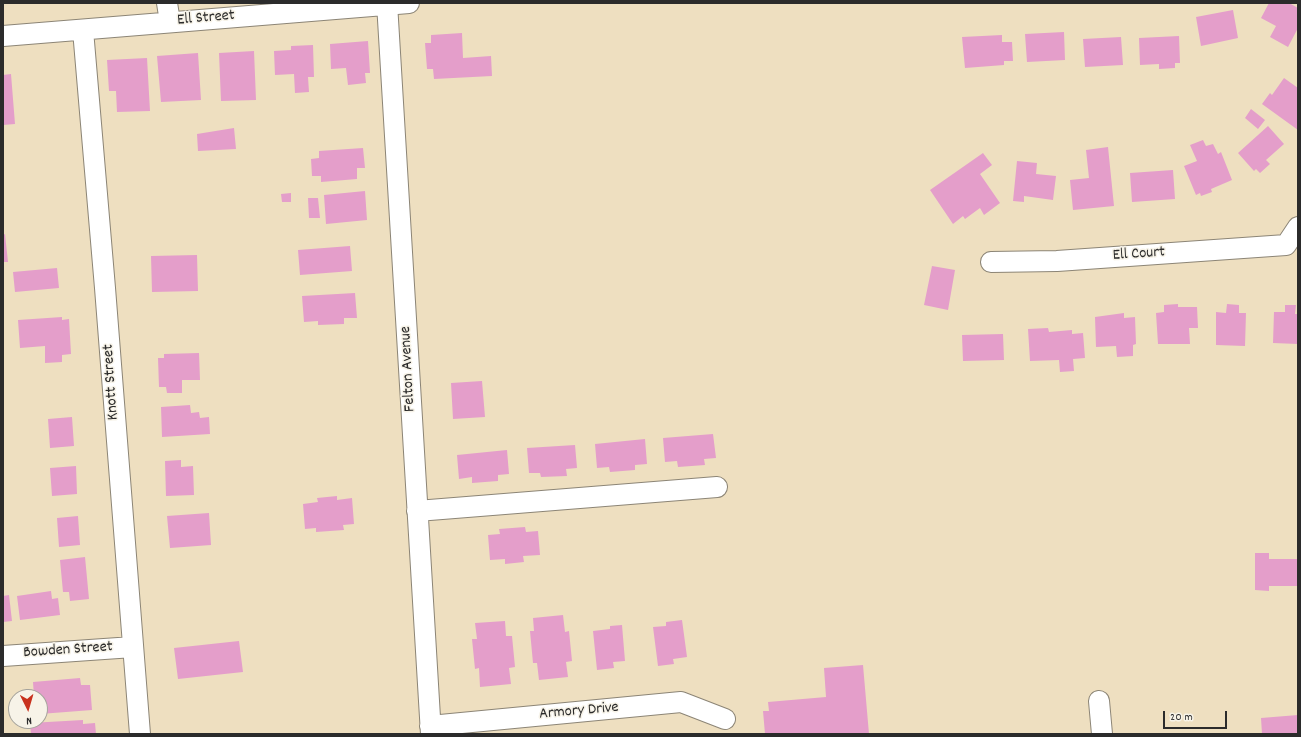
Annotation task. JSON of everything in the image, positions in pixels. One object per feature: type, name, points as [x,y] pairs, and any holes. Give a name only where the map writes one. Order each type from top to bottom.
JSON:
[{"type":"street","points":[[168,3],[170,22]]},
{"type":"street","name":"Ell Street","points":[[3,36],[409,3]]},
{"type":"street","name":"Felton Avenue","points":[[387,4],[430,730]]},
{"type":"street","name":"Knott Street","points":[[83,30],[140,734]]},
{"type":"street","name":"Ell Court","points":[[991,262],[1056,261],[1292,246],[1298,227]]},
{"type":"street","points":[[417,511],[717,487]]},
{"type":"street","name":"Bowden Street","points":[[3,656],[133,647]]},
{"type":"street","points":[[1099,701],[1102,734]]},
{"type":"street","name":"Armory Drive","points":[[430,730],[680,702],[725,719]]},
{"type":"building","points":[[1269,3],[1289,3],[1298,8],[1298,28],[1288,47],[1270,37],[1276,26],[1261,18]]},
{"type":"building","points":[[1233,10],[1238,38],[1201,46],[1196,17]]},
{"type":"building","points":[[1064,32],[1065,60],[1027,62],[1025,34]]},
{"type":"building","points":[[462,33],[463,58],[491,56],[492,76],[434,79],[433,69],[427,69],[425,43],[431,43],[431,35]]},
{"type":"building","points":[[1002,35],[1002,42],[1012,42],[1013,61],[1004,61],[1004,65],[965,68],[962,37]]},
{"type":"building","points":[[1179,36],[1180,63],[1175,63],[1175,68],[1159,69],[1159,64],[1140,65],[1139,38]]},
{"type":"building","points":[[1121,37],[1123,65],[1085,67],[1083,39]]},
{"type":"building","points":[[368,41],[370,73],[365,73],[366,83],[348,85],[346,68],[331,69],[330,44]]},
{"type":"building","points":[[313,45],[314,77],[308,77],[309,92],[295,93],[294,74],[275,75],[274,51],[291,50],[291,46]]},
{"type":"building","points":[[254,51],[256,100],[221,101],[219,53]]},
{"type":"building","points":[[198,53],[201,100],[161,102],[157,56]]},
{"type":"building","points":[[147,58],[150,111],[117,112],[116,91],[109,91],[107,60]]},
{"type":"building","points":[[11,74],[15,124],[3,125],[3,75]]},
{"type":"building","points":[[1284,78],[1298,88],[1298,130],[1262,104],[1270,93],[1272,95]]},
{"type":"building","points":[[1251,109],[1265,120],[1258,129],[1245,118]]},
{"type":"building","points":[[1268,126],[1284,144],[1266,160],[1270,164],[1260,173],[1256,169],[1254,171],[1238,153]]},
{"type":"building","points":[[234,128],[236,149],[198,151],[197,134]]},
{"type":"building","points":[[1203,140],[1206,146],[1213,144],[1218,154],[1221,152],[1232,180],[1211,189],[1212,192],[1201,196],[1200,193],[1196,195],[1184,166],[1197,161],[1190,145]]},
{"type":"building","points":[[1108,147],[1114,206],[1073,210],[1070,180],[1089,178],[1086,150]]},
{"type":"building","points":[[363,148],[365,168],[357,168],[357,179],[321,182],[321,176],[312,176],[311,159],[319,158],[319,151]]},
{"type":"building","points":[[983,153],[992,165],[980,174],[1000,203],[984,215],[980,208],[965,219],[963,216],[953,224],[930,190]]},
{"type":"building","points":[[1017,161],[1037,163],[1036,174],[1056,176],[1053,200],[1024,196],[1024,202],[1013,201]]},
{"type":"building","points":[[1173,170],[1175,199],[1132,202],[1130,173]]},
{"type":"building","points":[[365,191],[367,220],[326,224],[324,195]]},
{"type":"building","points":[[291,193],[291,202],[282,202],[281,194]]},
{"type":"building","points":[[308,198],[318,198],[320,218],[309,218]]},
{"type":"building","points":[[5,234],[8,262],[3,262],[3,235]]},
{"type":"building","points":[[350,246],[352,271],[300,275],[298,250]]},
{"type":"building","points":[[197,255],[198,291],[152,292],[151,256]]},
{"type":"building","points":[[932,266],[955,270],[948,310],[924,305]]},
{"type":"building","points":[[57,268],[59,288],[15,292],[13,272]]},
{"type":"building","points":[[355,293],[357,318],[344,318],[344,324],[318,325],[318,321],[304,322],[302,296]]},
{"type":"building","points":[[1178,304],[1178,307],[1197,307],[1198,328],[1189,328],[1190,344],[1158,344],[1156,313],[1164,312],[1164,305]]},
{"type":"building","points":[[1227,304],[1239,305],[1239,313],[1246,313],[1245,346],[1216,345],[1216,312],[1226,313]]},
{"type":"building","points":[[1285,305],[1296,305],[1295,314],[1298,314],[1298,344],[1273,343],[1274,312],[1285,312]]},
{"type":"building","points":[[1124,313],[1124,318],[1135,317],[1136,344],[1133,345],[1133,356],[1117,357],[1116,346],[1096,347],[1095,317]]},
{"type":"building","points":[[62,317],[62,320],[69,319],[71,354],[62,355],[62,362],[45,363],[45,346],[20,348],[18,320]]},
{"type":"building","points":[[1048,328],[1049,332],[1072,330],[1072,334],[1083,333],[1085,358],[1073,359],[1074,371],[1060,372],[1059,360],[1030,361],[1028,329]]},
{"type":"building","points":[[1003,334],[1004,360],[963,361],[962,335]]},
{"type":"building","points":[[199,353],[200,380],[182,380],[182,393],[167,393],[166,387],[159,387],[158,358],[164,358],[164,354]]},
{"type":"building","points":[[482,381],[485,417],[453,419],[451,383]]},
{"type":"building","points":[[190,405],[191,413],[199,412],[200,418],[209,417],[210,434],[162,437],[161,407]]},
{"type":"building","points":[[72,417],[74,446],[50,448],[48,419]]},
{"type":"building","points":[[713,434],[716,458],[704,459],[705,465],[678,467],[677,461],[665,462],[663,438]]},
{"type":"building","points":[[645,439],[647,464],[635,465],[635,470],[610,472],[609,467],[597,468],[595,444]]},
{"type":"building","points":[[575,445],[577,468],[566,469],[567,476],[541,477],[540,473],[529,473],[527,448]]},
{"type":"building","points":[[507,450],[509,474],[498,475],[498,481],[472,483],[472,477],[459,479],[457,455]]},
{"type":"building","points":[[181,460],[181,467],[193,466],[194,495],[166,496],[165,461]]},
{"type":"building","points":[[76,466],[77,494],[52,496],[50,468]]},
{"type":"building","points":[[337,496],[337,500],[352,498],[354,524],[343,525],[344,530],[316,532],[316,528],[305,529],[303,504],[318,502],[317,498]]},
{"type":"building","points":[[209,513],[211,545],[170,548],[167,516]]},
{"type":"building","points":[[78,516],[80,545],[59,547],[57,518]]},
{"type":"building","points":[[525,527],[526,532],[538,531],[540,555],[523,556],[524,562],[505,564],[505,559],[490,560],[488,535],[500,534],[499,529]]},
{"type":"building","points":[[1255,553],[1269,553],[1269,559],[1298,559],[1298,586],[1269,586],[1269,591],[1255,590]]},
{"type":"building","points":[[85,557],[89,599],[70,601],[69,592],[63,592],[60,560]]},
{"type":"building","points":[[51,591],[52,599],[58,598],[60,615],[20,620],[17,596]]},
{"type":"building","points":[[9,595],[12,621],[3,622],[3,596]]},
{"type":"building","points":[[563,615],[565,632],[569,631],[572,661],[566,662],[568,677],[539,680],[537,663],[533,663],[530,631],[534,631],[533,618]]},
{"type":"building","points":[[682,620],[687,657],[673,659],[674,664],[658,666],[653,627],[666,626],[666,622]]},
{"type":"building","points":[[505,621],[506,636],[512,636],[515,667],[509,668],[511,684],[480,687],[479,668],[475,669],[472,639],[477,639],[475,623]]},
{"type":"building","points":[[622,625],[625,661],[613,662],[614,668],[597,670],[593,631],[610,629],[610,626]]},
{"type":"building","points":[[239,641],[243,672],[178,679],[174,648]]},
{"type":"building","points":[[863,665],[869,734],[765,734],[763,711],[769,711],[768,702],[826,697],[824,668]]},
{"type":"building","points":[[80,678],[81,685],[90,685],[92,710],[48,713],[48,689],[33,689],[33,682]]},
{"type":"building","points":[[1298,715],[1298,734],[1262,734],[1261,718]]},
{"type":"building","points":[[83,720],[83,724],[95,723],[96,734],[31,734],[31,729],[48,729],[48,722]]}]
